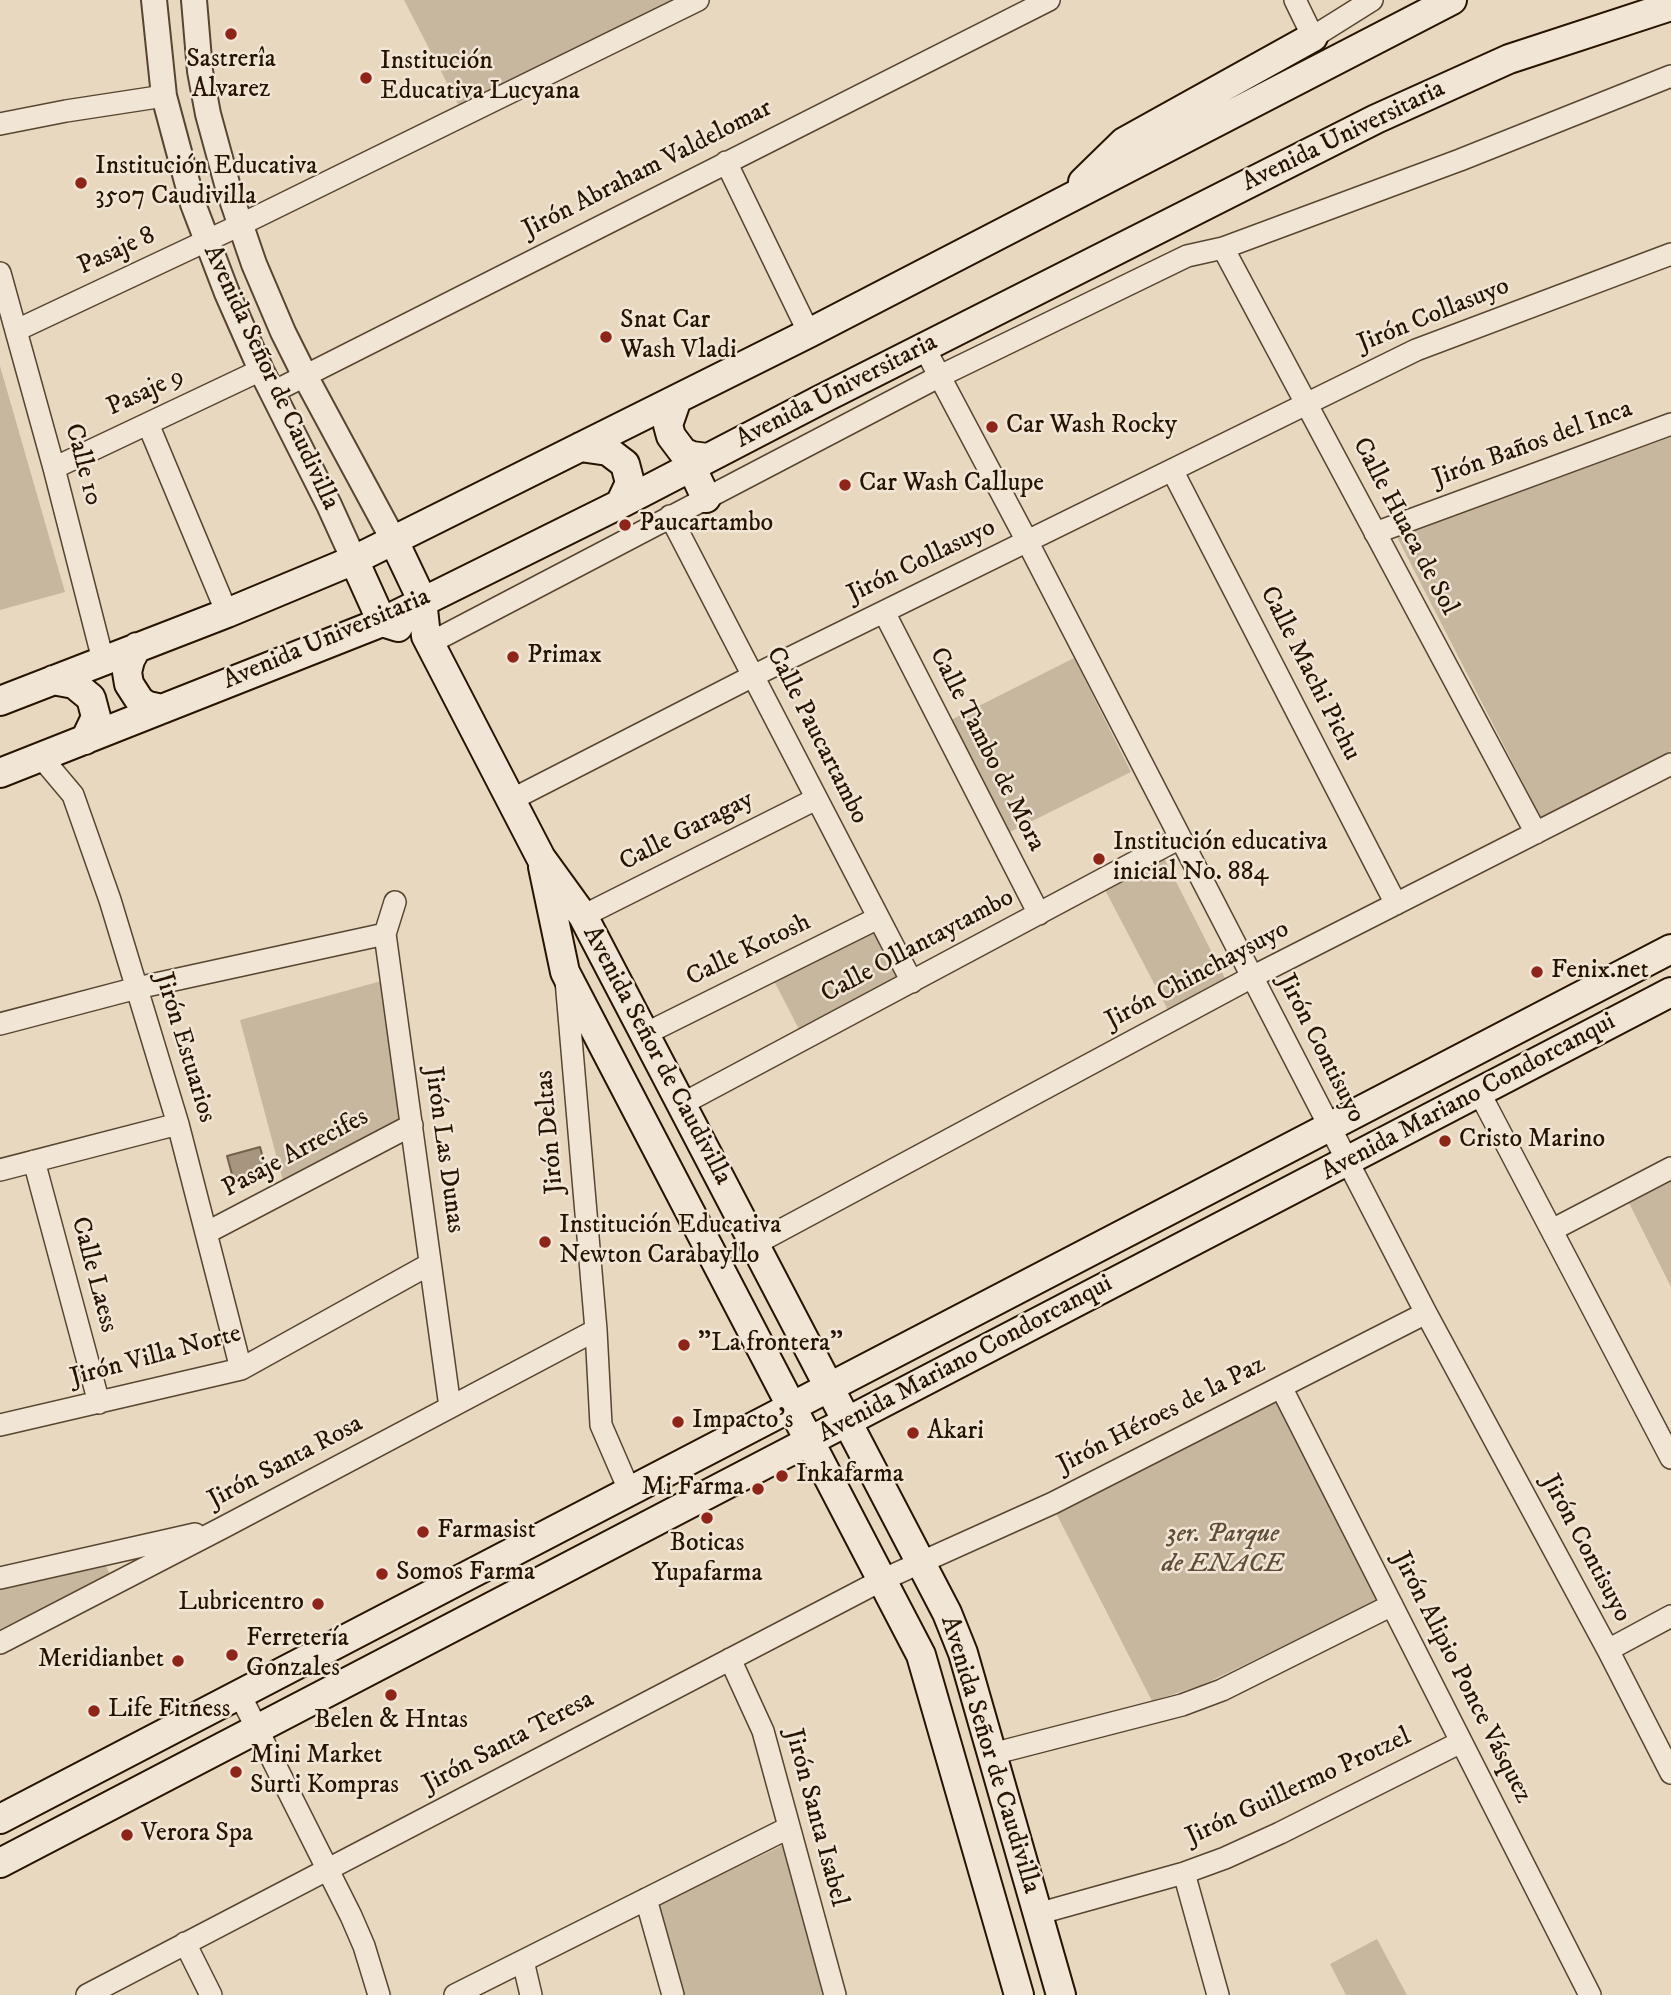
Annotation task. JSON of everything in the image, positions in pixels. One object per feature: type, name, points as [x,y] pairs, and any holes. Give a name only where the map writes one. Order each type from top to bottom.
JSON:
[{"type":"main road","points":[[0,701],[354,560],[809,333],[1452,0]]},
{"type":"main road","name":"Avenida Universitaria","points":[[0,773],[382,622],[620,504],[1376,119],[1509,59],[1671,6]]},
{"type":"main road","points":[[1063,202],[1124,142],[1313,37]]},
{"type":"main road","points":[[677,399],[668,425],[671,436],[683,452],[699,462],[706,498]]},
{"type":"main road","points":[[580,447],[608,451],[625,464],[630,483],[620,504]]},
{"type":"main road","name":"Avenida Señor de Caudivilla","points":[[393,539],[422,600],[428,640],[541,858],[583,916],[956,1632],[1061,1995]]},
{"type":"main road","name":"Avenida Señor de Caudivilla","points":[[354,560],[382,622]]},
{"type":"main road","points":[[382,622],[428,640]]},
{"type":"main road","points":[[137,647],[127,672],[129,684],[140,701],[162,709]]},
{"type":"main road","points":[[53,680],[74,684],[91,698],[96,717],[85,740]]},
{"type":"main road","name":"Avenida Señor de Caudivilla","points":[[541,858],[565,972],[913,1640],[926,1671],[1019,1995]]},
{"type":"main road","name":"Avenida Mariano Condorcanqui","points":[[2,1814],[240,1695],[1671,949]]},
{"type":"main road","name":"Avenida Mariano Condorcanqui","points":[[0,1863],[1671,992]]},
{"type":"street","name":"Avenida Señor de Caudivilla","points":[[154,0],[164,96],[182,167],[206,241],[251,347],[354,560]]},
{"type":"street","name":"Avenida Señor de Caudivilla","points":[[194,0],[200,71],[208,114],[240,225],[283,332],[393,539]]},
{"type":"street","name":"Pasaje 8","points":[[17,330],[240,225],[698,0]]},
{"type":"street","name":"Jirón Abraham Valdelomar","points":[[267,381],[305,376],[1049,0]]},
{"type":"street","points":[[1295,0],[1313,37],[1372,0]]},
{"type":"street","name":"Avenida Universitaria","points":[[428,640],[940,376],[1176,261],[1202,251],[1223,248],[1460,160],[1671,76]]},
{"type":"street","points":[[0,124],[164,96]]},
{"type":"street","points":[[726,162],[809,333]]},
{"type":"street","name":"Calle Huaca de Sol","points":[[1223,248],[1536,833]]},
{"type":"street","name":"Jirón Collasuyo","points":[[511,800],[753,676],[1416,350],[1671,254]]},
{"type":"street","name":"Calle 10","points":[[2,279],[103,660]]},
{"type":"street","points":[[251,347],[283,332]]},
{"type":"street","name":"Jirón Contisuyo","points":[[924,347],[1426,1314],[1608,1650],[1671,1773]]},
{"type":"street","name":"Pasaje 9","points":[[54,468],[148,424],[267,381]]},
{"type":"street","points":[[148,424],[226,613]]},
{"type":"street","name":"Jirón Baños del Inca","points":[[1375,533],[1671,424]]},
{"type":"street","name":"Calle Machi Pichu","points":[[1172,470],[1396,904]]},
{"type":"street","name":"Calle Paucartambo","points":[[670,516],[912,982]]},
{"type":"street","name":"Calle Tambo de Mora","points":[[884,612],[1039,914]]},
{"type":"street","name":"Jirón Estuarios","points":[[41,757],[73,795],[110,900],[178,1124],[241,1369]]},
{"type":"street","name":"Jirón Chinchaysuyo","points":[[755,1244],[1252,978],[1671,764]]},
{"type":"street","name":"Calle Garagay","points":[[583,916],[816,799]]},
{"type":"street","name":"Calle Ollantaytambo","points":[[682,1104],[1180,838]]},
{"type":"street","name":"Jirón Las Dunas","points":[[395,902],[386,934],[450,1407]]},
{"type":"street","name":"Calle Kotosh","points":[[645,1034],[878,918]]},
{"type":"street","points":[[0,1024],[137,988],[386,934]]},
{"type":"street","name":"Jirón Deltas","points":[[565,972],[596,1330],[601,1425],[630,1492]]},
{"type":"street","points":[[1479,1092],[1670,1451]]},
{"type":"street","points":[[0,1170],[178,1124]]},
{"type":"street","name":"Pasaje Arrecifes","points":[[206,1233],[411,1125]]},
{"type":"street","name":"Calle Laess","points":[[34,1161],[99,1403]]},
{"type":"street","points":[[1552,1230],[1671,1168]]},
{"type":"street","name":"Jirón Villa Norte","points":[[0,1425],[241,1369],[430,1264]]},
{"type":"street","name":"Jirón Héroes de la Paz","points":[[922,1563],[1053,1503],[1426,1314]]},
{"type":"street","name":"Jirón Santa Rosa","points":[[0,1643],[596,1330]]},
{"type":"street","name":"Jirón Alipio Ponce Vásquez","points":[[1281,1387],[1587,1994]]},
{"type":"street","points":[[0,1578],[224,1527]]},
{"type":"street","name":"Jirón Santa Teresa","points":[[87,1995],[882,1580],[922,1563]]},
{"type":"street","points":[[992,1754],[1182,1705],[1222,1690],[1392,1605]]},
{"type":"street","points":[[1608,1650],[1671,1616]]},
{"type":"street","name":"Jirón Santa Isabel","points":[[730,1659],[763,1731],[835,1995]]},
{"type":"street","points":[[240,1695],[364,1946],[379,1995]]},
{"type":"street","name":"Jirón Guillermo Protzel","points":[[1037,1914],[1184,1873],[1226,1858],[1461,1742]]},
{"type":"street","points":[[455,1995],[788,1828]]},
{"type":"street","points":[[1184,1873],[1218,1995]]},
{"type":"street","points":[[646,1899],[673,1995]]},
{"type":"street","points":[[185,1944],[211,1995]]},
{"type":"street","points":[[523,1961],[531,1995]]},
{"type":"green space","points":[[404,0],[684,0],[461,110]]},
{"type":"green space","points":[[0,366],[65,592],[0,610]]},
{"type":"green space","points":[[1671,437],[1671,751],[1542,820],[1397,537]]},
{"type":"green space","points":[[1074,658],[1131,772],[1008,833],[951,720]]},
{"type":"green space","points":[[1164,858],[1227,982],[1169,1012],[1104,888]]},
{"type":"green space","points":[[875,930],[902,982],[801,1033],[774,981]]},
{"type":"green space","points":[[385,980],[403,1122],[283,1181],[240,1020]]},
{"type":"green space","points":[[1671,1174],[1671,1287],[1626,1197]]},
{"type":"green space","name":"3er. Parque de ENACE","points":[[1276,1399],[1379,1600],[1202,1685],[1152,1701],[1055,1511]]},
{"type":"green space","points":[[104,1561],[110,1575],[0,1629],[0,1586]]},
{"type":"green space","points":[[783,1845],[826,1995],[682,1995],[657,1906]]},
{"type":"green space","points":[[1377,1939],[1407,1995],[1346,1995],[1330,1964]]},
{"type":"shaded area","points":[[260,1147],[266,1169],[233,1178],[227,1156]]},
{"type":"place","name":"Sastrerîa Alvarez","points":[[231,34]]},
{"type":"place","name":"Institución Educativa Lucyana","points":[[366,78]]},
{"type":"place","name":"Institución Educativa 3507 Caudivilla","points":[[81,183]]},
{"type":"place","name":"Snat Car Wash Vladi","points":[[606,337]]},
{"type":"place","name":"Car Wash Rocky","points":[[992,427]]},
{"type":"place","name":"Car Wash Callupe","points":[[845,485]]},
{"type":"place","name":"Paucartambo","points":[[625,525]]},
{"type":"place","name":"Primax","points":[[513,657]]},
{"type":"place","name":"Institución educativa inicial No. 884","points":[[1099,859]]},
{"type":"place","name":"Fenix.net","points":[[1537,972]]},
{"type":"place","name":"Cristo Marino","points":[[1445,1141]]},
{"type":"place","name":"Institución Educativa Newton Carabayllo","points":[[545,1242]]},
{"type":"place","name":"\"La frontera\"","points":[[684,1345]]},
{"type":"place","name":"Impacto's","points":[[678,1422]]},
{"type":"place","name":"Akari","points":[[913,1433]]},
{"type":"place","name":"Inkafarma","points":[[782,1476]]},
{"type":"place","name":"Mi Farma","points":[[758,1489]]},
{"type":"place","name":"Boticas Yupafarma","points":[[707,1518]]},
{"type":"place","name":"Farmasist","points":[[423,1532]]},
{"type":"place","name":"Somos Farma","points":[[382,1574]]},
{"type":"place","name":"Lubricentro","points":[[318,1604]]},
{"type":"place","name":"Ferretería Gonzales","points":[[232,1655]]},
{"type":"place","name":"Meridianbet","points":[[178,1661]]},
{"type":"place","name":"Belen & Hntas","points":[[391,1695]]},
{"type":"place","name":"Life Fitness","points":[[94,1711]]},
{"type":"place","name":"Mini Market Surti Kompras","points":[[236,1772]]},
{"type":"place","name":"Verora Spa","points":[[127,1835]]}]
